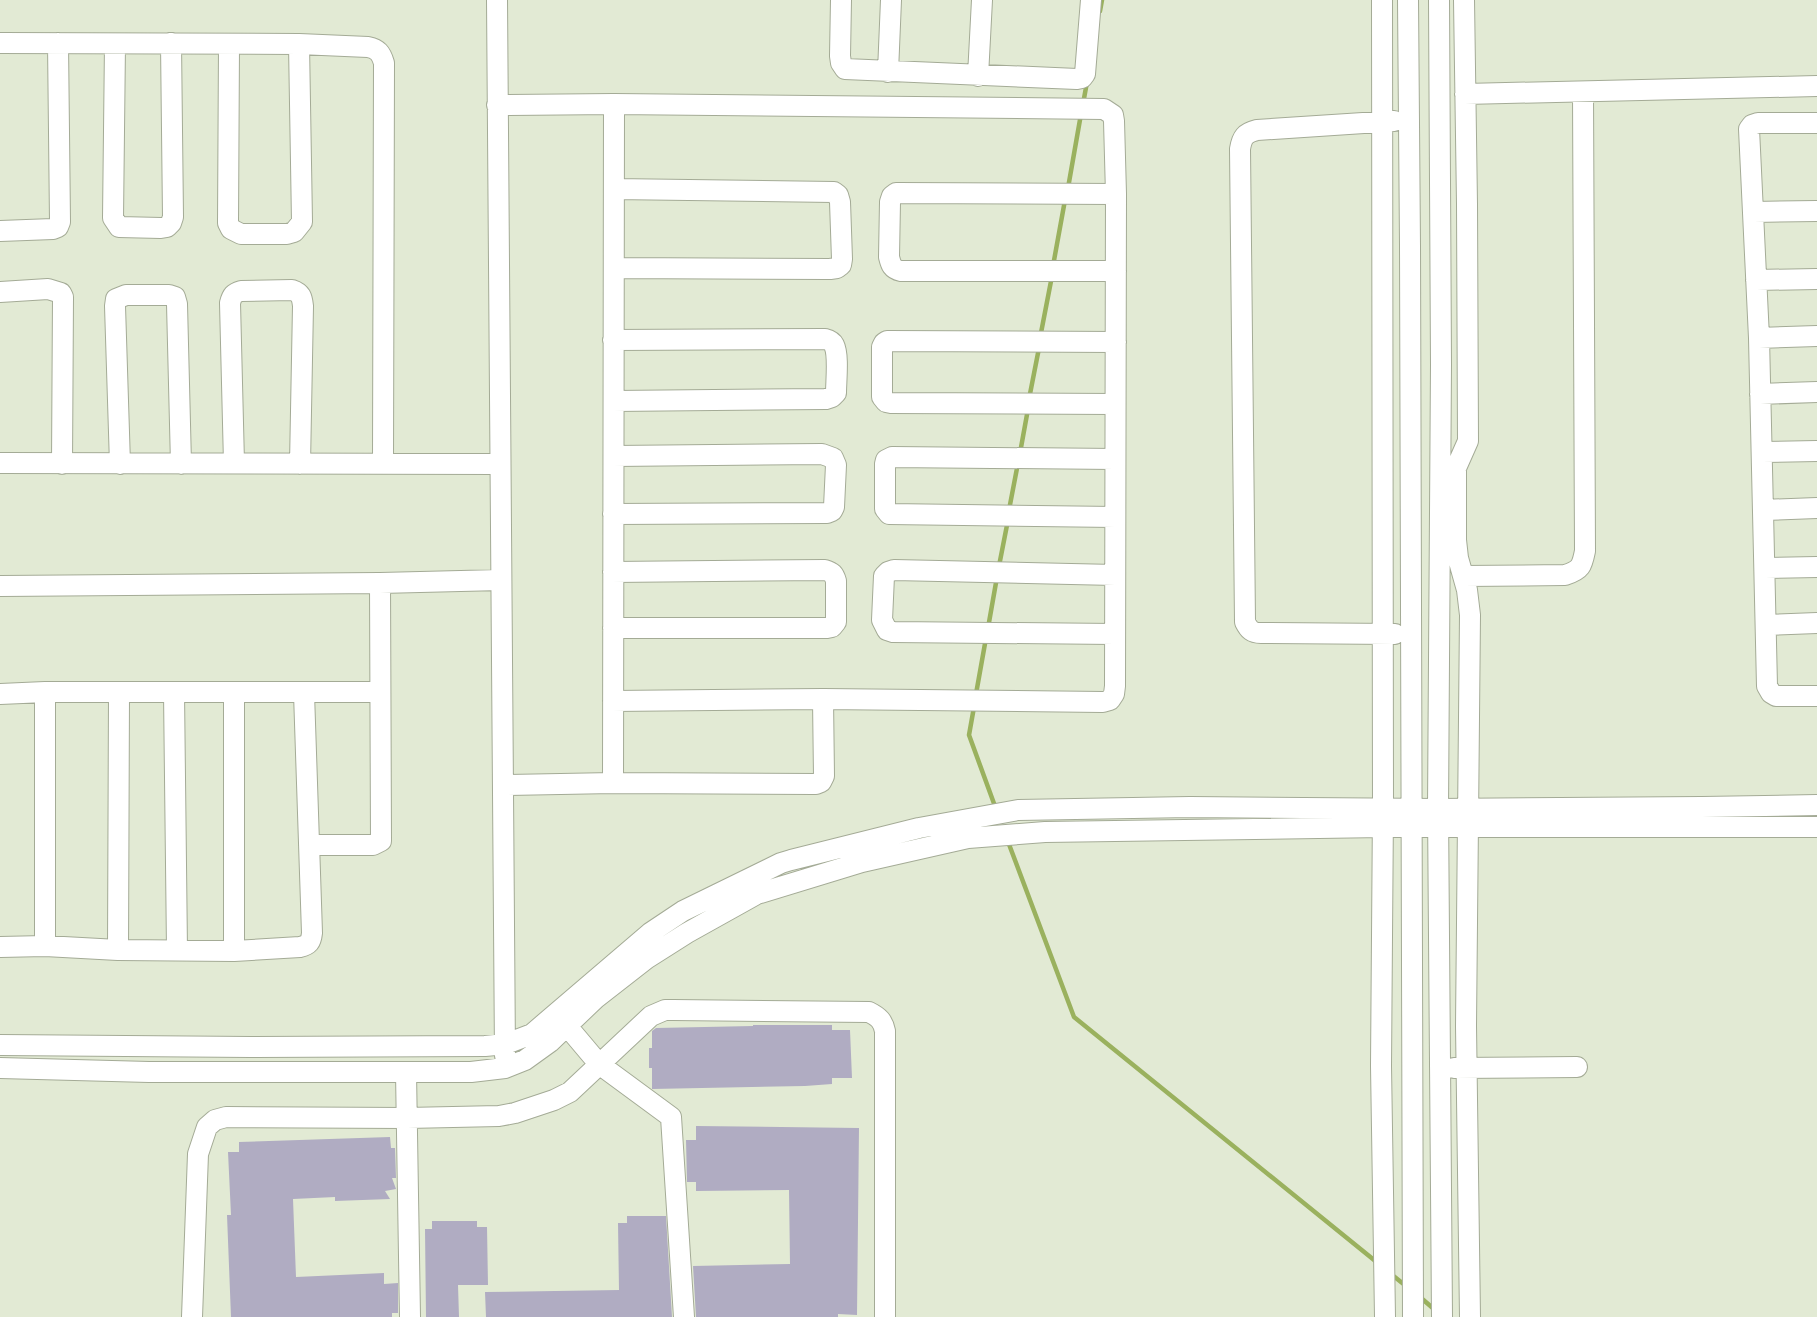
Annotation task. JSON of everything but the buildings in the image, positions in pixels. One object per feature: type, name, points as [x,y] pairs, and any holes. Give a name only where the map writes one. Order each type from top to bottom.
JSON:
[{"type":"street","points":[[497,0],[505,1068]]},
{"type":"street","points":[[841,0],[840,56],[845,70],[1077,79],[1082,78],[1085,74],[1091,0]]},
{"type":"street","points":[[888,72],[891,0]]},
{"type":"street","points":[[978,76],[982,0]]},
{"type":"street","points":[[1382,0],[1382,1066],[1385,1317]]},
{"type":"street","points":[[1408,0],[1412,1300]]},
{"type":"street","points":[[1439,0],[1441,364],[1438,818],[1442,1312]]},
{"type":"street","points":[[1464,0],[1468,441],[1456,468],[1456,540],[1458,558],[1467,590],[1470,615],[1467,1068],[1470,1317]]},
{"type":"street","points":[[0,43],[299,44],[376,48],[381,54],[384,63],[383,463]]},
{"type":"street","points":[[0,231],[53,229],[58,227],[60,222],[58,43]]},
{"type":"street","points":[[115,44],[113,218],[119,227],[152,228],[167,227],[172,223],[173,217],[172,43]]},
{"type":"street","points":[[229,45],[228,223],[231,229],[241,234],[287,234],[294,232],[302,222],[299,44]]},
{"type":"street","points":[[1466,94],[1817,86]]},
{"type":"street","points":[[1463,576],[1566,575],[1576,572],[1583,564],[1585,551],[1583,92]]},
{"type":"street","points":[[497,105],[614,104],[1104,109],[1112,115],[1114,121],[1116,194],[1115,686],[1114,694],[1110,700],[1103,702],[823,699],[613,701]]},
{"type":"street","points":[[613,783],[614,104]]},
{"type":"street","points":[[1409,122],[1382,121],[1257,130],[1248,132],[1242,138],[1240,149],[1245,622],[1248,629],[1253,633],[1261,634],[1411,634]]},
{"type":"street","points":[[1817,123],[1758,123],[1752,125],[1749,129],[1759,338],[1767,686],[1771,693],[1776,696],[1817,696]]},
{"type":"street","points":[[614,189],[834,192],[838,195],[840,202],[842,259],[841,265],[830,269],[614,268]]},
{"type":"street","points":[[1116,194],[896,193],[892,196],[890,202],[889,257],[890,264],[895,269],[901,271],[1116,271]]},
{"type":"street","points":[[1754,212],[1817,211]]},
{"type":"street","points":[[1756,280],[1817,279]]},
{"type":"street","points":[[0,292],[48,289],[60,293],[63,298],[62,464]]},
{"type":"street","points":[[234,463],[230,303],[232,296],[241,291],[292,290],[299,292],[303,306],[300,464]]},
{"type":"street","points":[[120,464],[115,306],[116,299],[126,295],[169,295],[175,297],[177,304],[181,464]]},
{"type":"street","points":[[1759,338],[1817,336]]},
{"type":"street","points":[[613,340],[825,339],[834,344],[836,351],[836,393],[826,399],[614,401]]},
{"type":"street","points":[[1115,404],[890,403],[884,400],[882,388],[882,347],[887,341],[1116,342]]},
{"type":"street","points":[[1760,394],[1817,392]]},
{"type":"street","points":[[1762,452],[1817,451]]},
{"type":"street","points":[[613,514],[827,514],[834,508],[836,465],[833,458],[822,454],[614,456]]},
{"type":"street","points":[[1115,459],[892,457],[886,460],[885,464],[885,509],[889,514],[1115,517]]},
{"type":"street","points":[[0,463],[500,464]]},
{"type":"street","points":[[1763,510],[1817,508]]},
{"type":"street","points":[[1764,568],[1817,567]]},
{"type":"street","points":[[613,572],[825,570],[831,572],[836,581],[836,622],[832,627],[613,628]]},
{"type":"street","points":[[1115,575],[894,570],[884,576],[882,620],[887,630],[893,632],[1115,634]]},
{"type":"street","points":[[0,586],[380,583],[501,580]]},
{"type":"street","points":[[309,845],[372,845],[380,842],[380,583]]},
{"type":"street","points":[[1766,625],[1817,623]]},
{"type":"street","points":[[0,694],[45,692],[379,692]]},
{"type":"street","points":[[45,692],[45,946]]},
{"type":"street","points":[[174,692],[177,950]]},
{"type":"street","points":[[118,950],[119,693]]},
{"type":"street","points":[[234,693],[234,951]]},
{"type":"street","points":[[0,948],[45,946],[118,950],[234,951],[307,946],[311,941],[304,693]]},
{"type":"street","points":[[503,785],[613,783],[816,784],[821,782],[824,776],[823,699]]},
{"type":"street","points":[[1469,818],[1702,807],[1817,805]]},
{"type":"street","points":[[0,1045],[261,1047],[485,1046],[506,1044],[532,1034],[662,924],[683,911],[781,863],[919,828],[1018,810],[1190,807],[1383,818]]},
{"type":"street","points":[[1702,807],[1703,827]]},
{"type":"street","points":[[0,1068],[149,1072],[471,1072],[505,1068],[525,1060],[550,1042],[596,998],[658,952],[687,933],[758,894],[862,862],[955,841],[1006,834],[1383,818],[1469,818],[1703,827],[1817,827]]},
{"type":"street","points":[[192,1317],[198,1154],[208,1127],[215,1120],[226,1116],[407,1118],[499,1116],[515,1113],[570,1092],[651,1016],[664,1010],[870,1012],[884,1023],[885,1317]]},
{"type":"street","points":[[567,1026],[599,1064],[672,1117],[684,1317]]},
{"type":"street","points":[[1440,1068],[1576,1067]]},
{"type":"street","points":[[406,1072],[410,1317]]},
{"type":"waterway","points":[[1100,11],[1102,0]]},
{"type":"waterway","points":[[1083,104],[1087,82]]},
{"type":"waterway","points":[[1068,188],[1081,114]]},
{"type":"waterway","points":[[1053,266],[1065,200]]},
{"type":"waterway","points":[[1040,338],[1052,276]]},
{"type":"waterway","points":[[1029,399],[1039,348]]},
{"type":"waterway","points":[[1020,453],[1028,409]]},
{"type":"waterway","points":[[1009,510],[1018,463]]},
{"type":"waterway","points":[[999,566],[1008,520]]},
{"type":"waterway","points":[[988,628],[997,577]]},
{"type":"waterway","points":[[976,694],[986,638]]},
{"type":"waterway","points":[[974,707],[969,735],[996,809]]},
{"type":"waterway","points":[[1007,839],[1074,1017],[1379,1264]]},
{"type":"waterway","points":[[1391,1274],[1406,1286]]},
{"type":"waterway","points":[[1420,1297],[1435,1310]]}]
